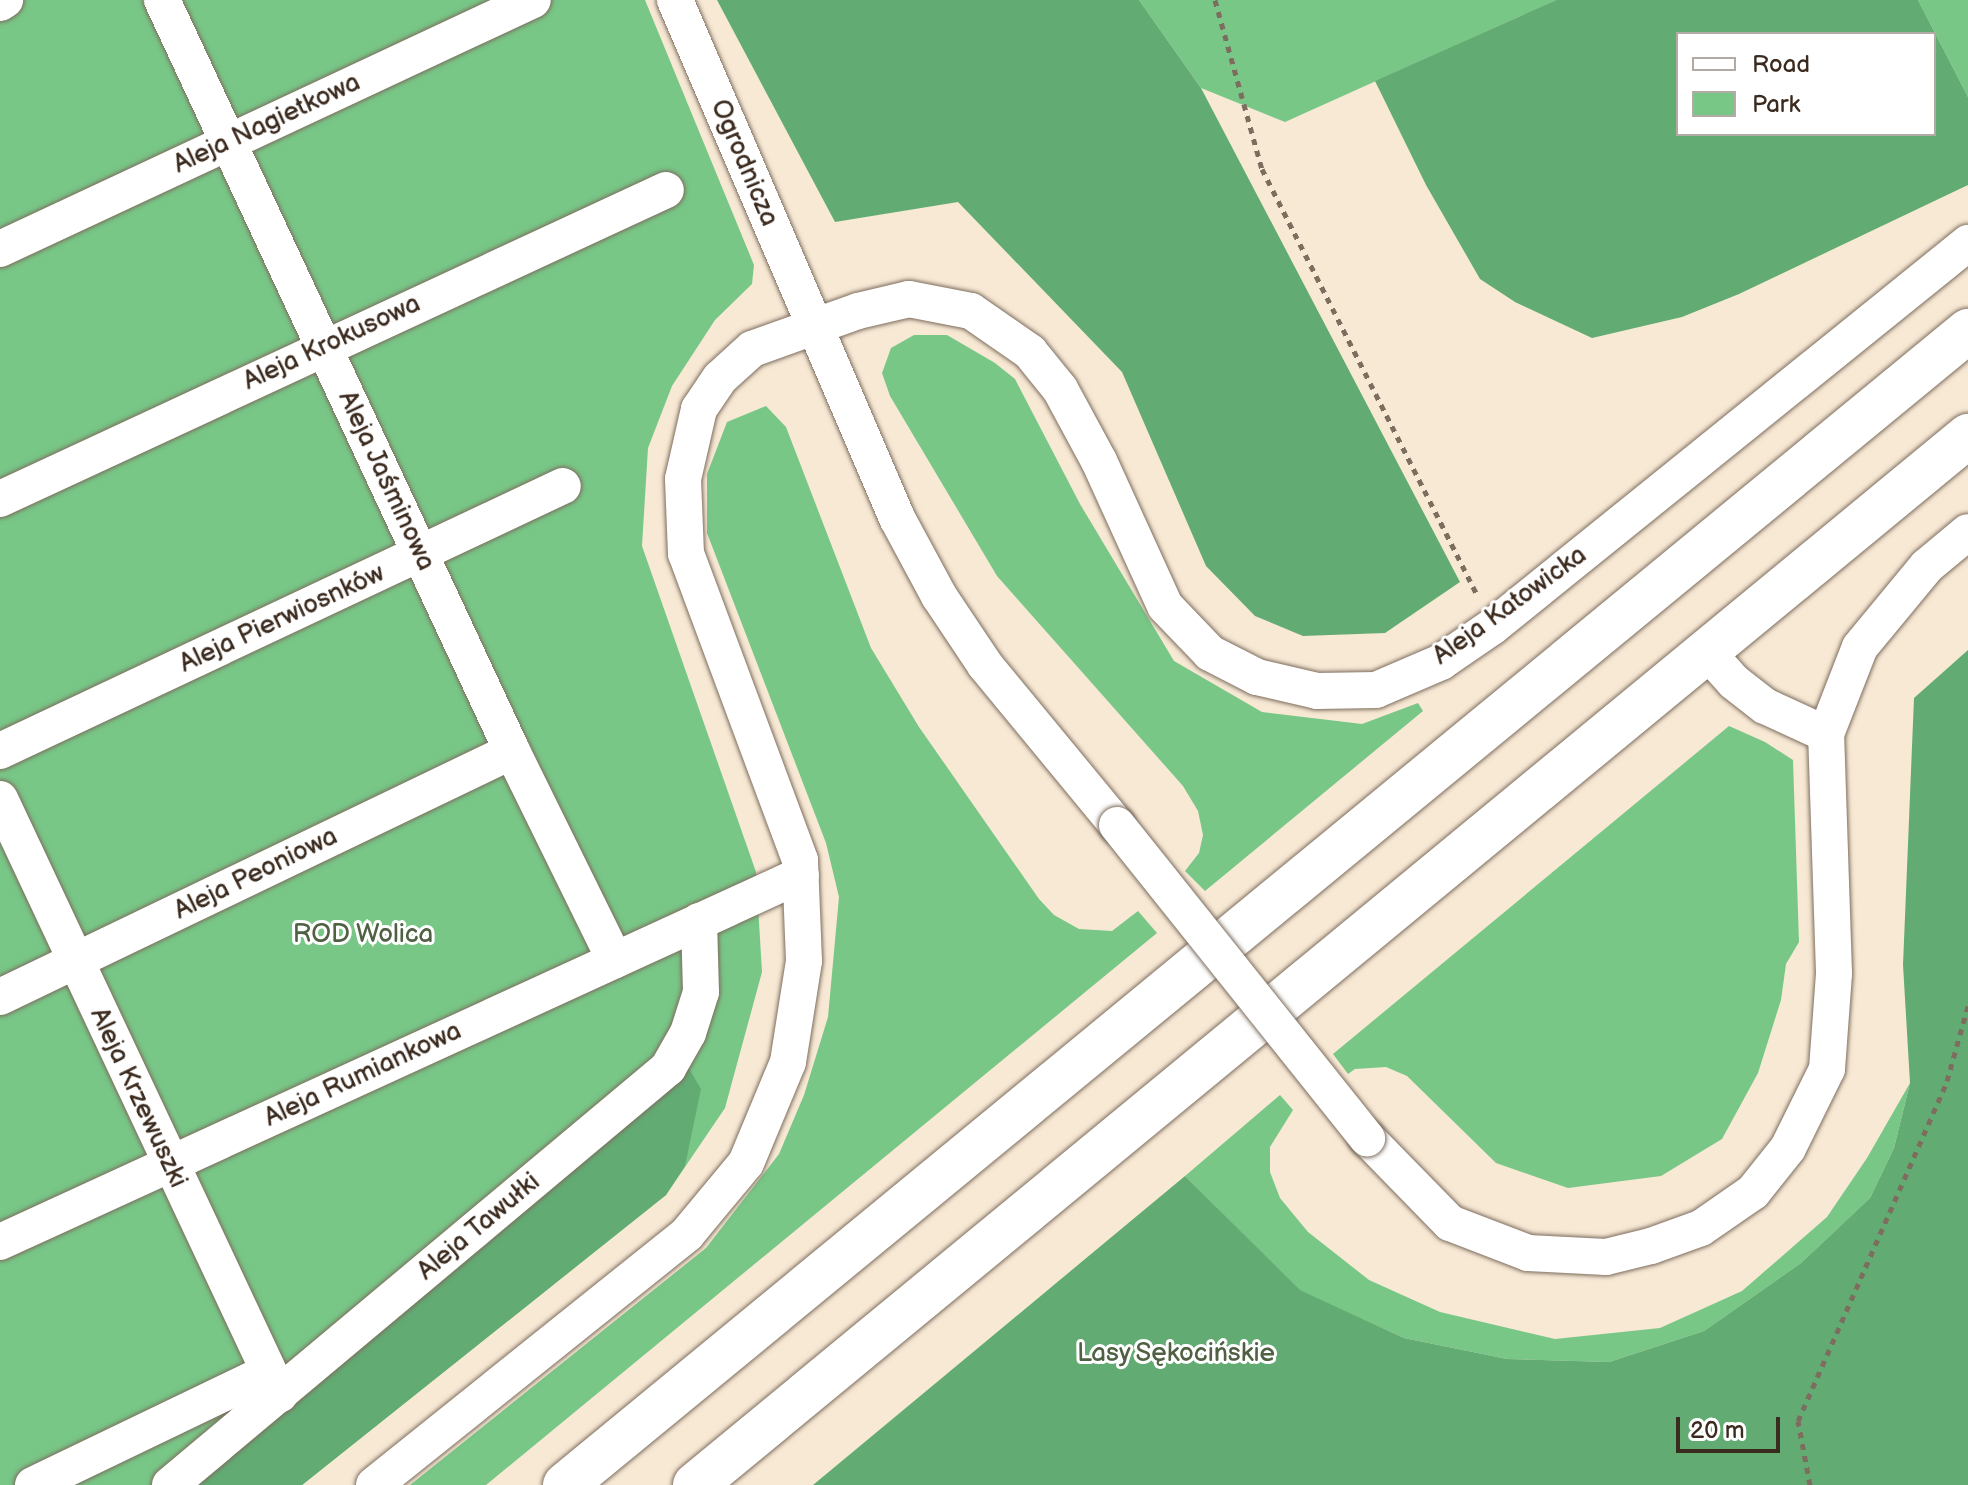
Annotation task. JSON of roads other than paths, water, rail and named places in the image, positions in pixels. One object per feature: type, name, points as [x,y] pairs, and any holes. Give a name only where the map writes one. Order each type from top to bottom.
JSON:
[{"type":"highway","points":[[565,1485],[1968,331]]},
{"type":"highway","points":[[695,1485],[1968,436]]},
{"type":"street","name":"Aleja Jaśminowa","points":[[162,0],[512,751],[615,960]]},
{"type":"street","name":"Aleja Nagietkowa","points":[[0,249],[533,0]]},
{"type":"street","name":"Ogrodnicza","points":[[675,0],[897,518],[939,596],[985,665],[1367,1138],[1450,1223],[1528,1253],[1606,1257],[1651,1246],[1701,1228],[1753,1192],[1788,1148],[1827,1069],[1834,973],[1826,734]]},
{"type":"street","name":"Aleja Krokusowa","points":[[0,499],[323,346],[666,190]]},
{"type":"street","name":"Aleja Katowicka","points":[[374,1485],[687,1234],[746,1163],[788,1062],[804,961],[800,860],[686,554],[683,479],[699,409],[720,378],[752,349],[814,326],[909,299],[971,311],[1030,352],[1060,389],[1165,606],[1210,653],[1257,677],[1317,691],[1376,690],[1441,662],[1492,627],[1968,243]]},
{"type":"street","name":"Aleja Pierwiosnków","points":[[0,751],[563,486]]},
{"type":"street","points":[[1707,652],[1734,682],[1765,706],[1826,734],[1860,647],[1927,566],[1968,532]]},
{"type":"street","name":"Aleja Peoniowa","points":[[0,997],[512,751]]},
{"type":"street","name":"Aleja Krzewuszki","points":[[0,799],[274,1383]]},
{"type":"street","name":"Aleja Rumiankowa","points":[[0,1242],[801,875]]},
{"type":"street","name":"Aleja Tawułki","points":[[170,1485],[274,1383],[668,1068],[688,1033],[701,992],[713,915]]},
{"type":"street","points":[[33,1485],[274,1383]]},
{"type":"park label","name":"ROD Wolica","points":[[363,935]]},
{"type":"park label","name":"Lasy Sękocińskie","points":[[1176,1354]]}]
